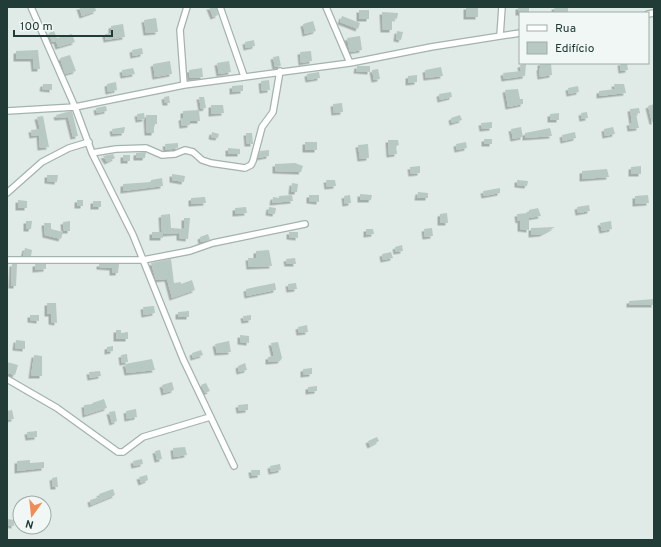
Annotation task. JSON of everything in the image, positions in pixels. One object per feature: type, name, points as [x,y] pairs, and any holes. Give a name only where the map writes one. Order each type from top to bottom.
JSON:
[{"type":"street","points":[[31,7],[75,107],[92,153],[143,260],[166,318],[210,417],[220,433],[234,466]]},
{"type":"street","points":[[184,85],[180,30],[187,7]]},
{"type":"street","points":[[220,7],[244,76]]},
{"type":"street","points":[[326,7],[350,63]]},
{"type":"street","points":[[500,36],[502,7]]},
{"type":"street","points":[[7,111],[75,107],[184,85],[280,71],[350,63],[431,47],[519,33]]},
{"type":"street","points":[[92,153],[116,149],[146,148],[162,155],[175,154],[185,150],[193,152],[202,160],[211,163],[245,168],[253,161],[262,127],[273,112],[280,71]]},
{"type":"street","points":[[7,192],[42,162],[69,148],[89,142]]},
{"type":"street","points":[[7,260],[143,260],[305,224]]},
{"type":"street","points":[[7,379],[57,408],[118,452],[124,452],[143,437],[210,417]]},
{"type":"building","points":[[79,7],[95,7],[96,11],[82,16]]},
{"type":"building","points":[[209,7],[216,7],[218,15],[213,17]]},
{"type":"building","points":[[466,7],[478,7],[478,17],[466,17]]},
{"type":"building","points":[[518,7],[529,7],[529,12],[518,13]]},
{"type":"building","points":[[554,7],[568,7],[568,12],[555,12]]},
{"type":"building","points":[[359,10],[369,10],[369,19],[359,19]]},
{"type":"building","points":[[382,12],[398,13],[397,19],[394,18],[394,21],[392,21],[392,30],[383,30]]},
{"type":"building","points":[[342,16],[360,23],[358,29],[340,22]]},
{"type":"building","points":[[156,18],[158,32],[146,33],[144,20]]},
{"type":"building","points":[[313,21],[316,31],[305,34],[303,24]]},
{"type":"building","points":[[123,24],[125,37],[106,40],[105,34],[111,33],[111,26]]},
{"type":"building","points":[[54,31],[57,38],[72,34],[75,42],[58,47],[56,41],[52,42],[49,33]]},
{"type":"building","points":[[397,31],[403,32],[401,40],[396,39]]},
{"type":"building","points":[[360,36],[362,50],[350,52],[347,38]]},
{"type":"building","points":[[254,40],[255,46],[246,48],[245,42]]},
{"type":"building","points":[[142,48],[143,54],[133,56],[132,50]]},
{"type":"building","points":[[38,50],[40,69],[34,69],[33,59],[16,59],[16,51]]},
{"type":"building","points":[[311,51],[312,61],[301,63],[300,52]]},
{"type":"building","points":[[70,55],[76,71],[65,74],[60,58]]},
{"type":"building","points":[[279,56],[281,66],[275,67],[273,57]]},
{"type":"building","points":[[170,61],[172,74],[155,77],[153,64]]},
{"type":"building","points":[[229,61],[231,72],[219,74],[217,63]]},
{"type":"building","points":[[526,64],[525,76],[504,79],[503,73],[521,71],[520,65]]},
{"type":"building","points":[[540,64],[551,64],[552,75],[540,77]]},
{"type":"building","points":[[620,64],[627,64],[628,70],[621,71]]},
{"type":"building","points":[[357,66],[370,66],[370,72],[356,71]]},
{"type":"building","points":[[441,67],[443,76],[426,78],[425,70]]},
{"type":"building","points":[[133,68],[135,74],[123,76],[122,70]]},
{"type":"building","points":[[202,68],[203,77],[190,78],[189,70]]},
{"type":"building","points":[[378,69],[380,79],[374,80],[372,70]]},
{"type":"building","points":[[319,72],[320,78],[308,80],[307,74]]},
{"type":"building","points":[[417,75],[417,82],[408,83],[408,76]]},
{"type":"building","points":[[269,80],[270,90],[262,91],[261,81]]},
{"type":"building","points":[[116,82],[117,90],[108,92],[107,84]]},
{"type":"building","points":[[43,84],[52,84],[52,90],[42,89]]},
{"type":"building","points":[[614,84],[624,84],[626,93],[599,96],[599,91],[615,89]]},
{"type":"building","points":[[243,85],[243,91],[232,92],[232,86]]},
{"type":"building","points":[[578,86],[579,92],[569,94],[568,88]]},
{"type":"building","points":[[518,89],[520,99],[523,99],[523,104],[508,107],[505,90]]},
{"type":"building","points":[[451,92],[452,97],[440,100],[439,94]]},
{"type":"building","points":[[169,96],[170,103],[165,103],[164,97]]},
{"type":"building","points":[[199,97],[204,97],[206,108],[201,109]]},
{"type":"building","points":[[342,103],[343,112],[334,113],[333,104]]},
{"type":"building","points":[[654,104],[654,122],[652,122],[648,106]]},
{"type":"building","points":[[211,105],[223,105],[224,113],[211,114]]},
{"type":"building","points":[[106,106],[107,111],[97,113],[96,108]]},
{"type":"building","points":[[639,108],[640,113],[636,114],[639,128],[630,129],[629,123],[632,123],[630,109]]},
{"type":"building","points":[[199,110],[200,121],[190,121],[190,125],[182,126],[181,118],[183,118],[183,111]]},
{"type":"building","points":[[72,111],[78,136],[73,137],[68,117],[57,118],[56,115]]},
{"type":"building","points":[[587,112],[588,118],[582,119],[581,113]]},
{"type":"building","points":[[144,113],[145,119],[138,120],[137,114]]},
{"type":"building","points":[[559,113],[559,120],[550,120],[550,114]]},
{"type":"building","points":[[146,115],[157,115],[157,124],[154,124],[154,133],[147,133]]},
{"type":"building","points":[[460,115],[462,120],[452,123],[451,118]]},
{"type":"building","points":[[43,116],[49,147],[40,148],[39,135],[32,136],[31,130],[40,129],[37,117]]},
{"type":"building","points":[[492,122],[492,128],[482,129],[481,123]]},
{"type":"building","points":[[125,127],[124,133],[113,134],[112,129]]},
{"type":"building","points":[[521,127],[523,137],[513,139],[511,129]]},
{"type":"building","points":[[613,127],[615,134],[605,136],[604,129]]},
{"type":"building","points":[[550,128],[552,136],[525,138],[525,133]]},
{"type":"building","points":[[212,132],[219,134],[218,138],[211,137]]},
{"type":"building","points":[[575,132],[576,138],[563,141],[562,135]]},
{"type":"building","points":[[246,133],[252,133],[253,144],[247,144]]},
{"type":"building","points":[[484,139],[492,139],[492,144],[484,144]]},
{"type":"building","points":[[388,140],[398,140],[399,145],[396,146],[397,154],[389,155]]},
{"type":"building","points":[[305,142],[317,142],[317,150],[305,150]]},
{"type":"building","points":[[466,142],[467,148],[457,150],[456,144]]},
{"type":"building","points":[[178,143],[178,148],[166,150],[165,144]]},
{"type":"building","points":[[368,144],[369,158],[360,159],[358,145]]},
{"type":"building","points":[[228,148],[240,149],[240,154],[228,154]]},
{"type":"building","points":[[269,150],[269,156],[258,158],[260,151]]},
{"type":"building","points":[[146,152],[145,158],[136,158],[136,153]]},
{"type":"building","points":[[113,154],[115,158],[107,162],[103,156]]},
{"type":"building","points":[[123,155],[130,155],[130,161],[123,161]]},
{"type":"building","points":[[295,163],[303,166],[301,172],[275,171],[275,164]]},
{"type":"building","points":[[420,166],[420,173],[411,174],[410,167]]},
{"type":"building","points":[[641,166],[641,174],[631,174],[631,167]]},
{"type":"building","points":[[607,169],[609,177],[582,179],[582,171]]},
{"type":"building","points":[[172,174],[185,176],[184,182],[172,180]]},
{"type":"building","points":[[47,175],[58,175],[57,182],[47,181]]},
{"type":"building","points":[[162,178],[163,186],[123,191],[123,184],[151,182],[151,180]]},
{"type":"building","points":[[326,180],[335,180],[336,186],[327,187]]},
{"type":"building","points":[[517,180],[528,181],[527,186],[517,185]]},
{"type":"building","points":[[292,183],[298,184],[297,192],[291,192]]},
{"type":"building","points":[[500,188],[500,193],[484,196],[483,191]]},
{"type":"building","points":[[418,192],[428,193],[428,198],[417,198]]},
{"type":"building","points":[[360,194],[372,195],[371,200],[360,200]]},
{"type":"building","points":[[292,195],[293,201],[272,203],[273,197],[279,198],[279,196]]},
{"type":"building","points":[[309,195],[319,195],[319,202],[309,201]]},
{"type":"building","points":[[350,195],[351,203],[345,204],[344,196]]},
{"type":"building","points":[[648,195],[649,203],[635,204],[635,196]]},
{"type":"building","points":[[205,197],[206,203],[191,204],[191,198]]},
{"type":"building","points":[[18,200],[27,201],[27,208],[18,208]]},
{"type":"building","points":[[77,200],[83,200],[83,206],[77,206]]},
{"type":"building","points":[[93,201],[101,201],[101,207],[93,207]]},
{"type":"building","points":[[589,205],[590,211],[578,213],[577,207]]},
{"type":"building","points":[[246,207],[247,213],[235,214],[235,208]]},
{"type":"building","points":[[269,207],[276,208],[275,214],[268,213]]},
{"type":"building","points":[[538,208],[541,216],[529,218],[529,230],[520,229],[520,220],[518,221],[517,214],[529,213],[529,210]]},
{"type":"building","points":[[447,213],[448,223],[440,223],[440,214]]},
{"type":"building","points":[[170,214],[171,228],[184,229],[184,218],[190,218],[188,239],[179,238],[179,233],[163,234],[163,238],[152,238],[152,232],[162,232],[161,215]]},
{"type":"building","points":[[26,221],[32,221],[31,229],[26,229]]},
{"type":"building","points":[[70,221],[70,231],[64,231],[63,222]]},
{"type":"building","points":[[611,221],[612,229],[602,231],[600,223]]},
{"type":"building","points":[[44,223],[51,223],[51,229],[63,232],[61,239],[45,235]]},
{"type":"building","points":[[555,227],[542,234],[531,235],[531,228]]},
{"type":"building","points":[[432,228],[433,236],[425,237],[424,229]]},
{"type":"building","points":[[366,229],[373,229],[374,234],[366,235]]},
{"type":"building","points":[[289,232],[298,232],[298,238],[289,237]]},
{"type":"building","points":[[208,234],[210,240],[201,242],[200,237]]},
{"type":"building","points":[[402,245],[403,251],[396,252],[395,247]]},
{"type":"building","points":[[25,248],[32,250],[31,256],[23,256]]},
{"type":"building","points":[[269,250],[272,266],[249,267],[248,258],[256,258],[256,251]]},
{"type":"building","points":[[391,252],[393,258],[383,260],[382,254]]},
{"type":"building","points":[[295,258],[296,264],[287,264],[286,259]]},
{"type":"building","points":[[171,259],[174,283],[181,282],[181,284],[192,280],[195,290],[172,298],[167,279],[156,280],[151,263]]},
{"type":"building","points":[[12,264],[17,264],[16,286],[11,286]]},
{"type":"building","points":[[35,264],[46,264],[46,269],[35,270]]},
{"type":"building","points":[[99,264],[119,264],[118,273],[112,273],[112,268],[99,267]]},
{"type":"building","points":[[275,283],[276,290],[247,296],[246,289]]},
{"type":"building","points":[[296,283],[297,289],[289,290],[288,284]]},
{"type":"building","points":[[654,299],[654,305],[629,305],[629,301]]},
{"type":"building","points":[[47,303],[56,303],[57,323],[51,322],[51,314],[47,314]]},
{"type":"building","points":[[154,306],[155,313],[144,315],[143,307]]},
{"type":"building","points":[[189,311],[189,317],[178,317],[178,312]]},
{"type":"building","points":[[30,315],[39,315],[39,321],[30,320]]},
{"type":"building","points":[[251,315],[251,320],[244,321],[243,316]]},
{"type":"building","points":[[307,325],[308,332],[299,333],[298,327]]},
{"type":"building","points":[[116,330],[121,330],[121,333],[128,332],[128,339],[116,339]]},
{"type":"building","points":[[240,335],[249,336],[249,343],[240,342]]},
{"type":"building","points":[[16,340],[25,341],[25,349],[15,348]]},
{"type":"building","points":[[229,341],[231,352],[217,353],[215,344]]},
{"type":"building","points":[[278,342],[282,358],[280,361],[268,362],[268,357],[274,356],[271,343]]},
{"type":"building","points":[[113,346],[113,351],[107,352],[107,347]]},
{"type":"building","points":[[201,350],[203,355],[193,358],[192,353]]},
{"type":"building","points":[[127,354],[128,362],[122,363],[121,355]]},
{"type":"building","points":[[34,355],[42,356],[42,376],[31,376]]},
{"type":"building","points":[[152,359],[155,370],[127,373],[125,364]]},
{"type":"building","points":[[7,362],[18,365],[15,375],[7,373]]},
{"type":"building","points":[[245,363],[247,370],[239,372],[238,366]]},
{"type":"building","points":[[312,368],[312,374],[303,375],[303,369]]},
{"type":"building","points":[[100,371],[101,376],[90,378],[89,372]]},
{"type":"building","points":[[172,382],[174,390],[164,393],[162,385]]},
{"type":"building","points":[[206,383],[210,391],[205,393],[201,385]]},
{"type":"building","points":[[317,386],[317,391],[308,392],[308,387]]},
{"type":"building","points":[[104,399],[107,408],[85,415],[84,405],[93,404],[92,403]]},
{"type":"building","points":[[248,404],[248,410],[239,411],[238,405]]},
{"type":"building","points":[[136,409],[137,417],[127,419],[126,411]]},
{"type":"building","points":[[12,410],[14,419],[7,420],[7,411]]},
{"type":"building","points":[[115,411],[117,421],[112,423],[109,412]]},
{"type":"building","points":[[37,431],[37,437],[28,438],[27,432]]},
{"type":"building","points":[[377,437],[379,441],[370,446],[368,441]]},
{"type":"building","points":[[185,447],[187,455],[174,457],[173,448]]},
{"type":"building","points":[[160,450],[162,459],[157,460],[155,451]]},
{"type":"building","points":[[142,459],[143,464],[134,466],[133,461]]},
{"type":"building","points":[[30,460],[30,463],[44,462],[44,468],[17,471],[17,461]]},
{"type":"building","points":[[280,464],[281,470],[271,472],[270,466]]},
{"type":"building","points":[[251,470],[260,470],[260,475],[252,476]]},
{"type":"building","points":[[147,475],[148,480],[141,483],[139,477]]},
{"type":"building","points":[[57,477],[58,487],[53,487],[52,478]]},
{"type":"building","points":[[113,489],[115,495],[91,505],[90,500],[100,497],[99,494]]},
{"type":"building","points":[[7,519],[12,520],[12,526],[7,525]]}]
